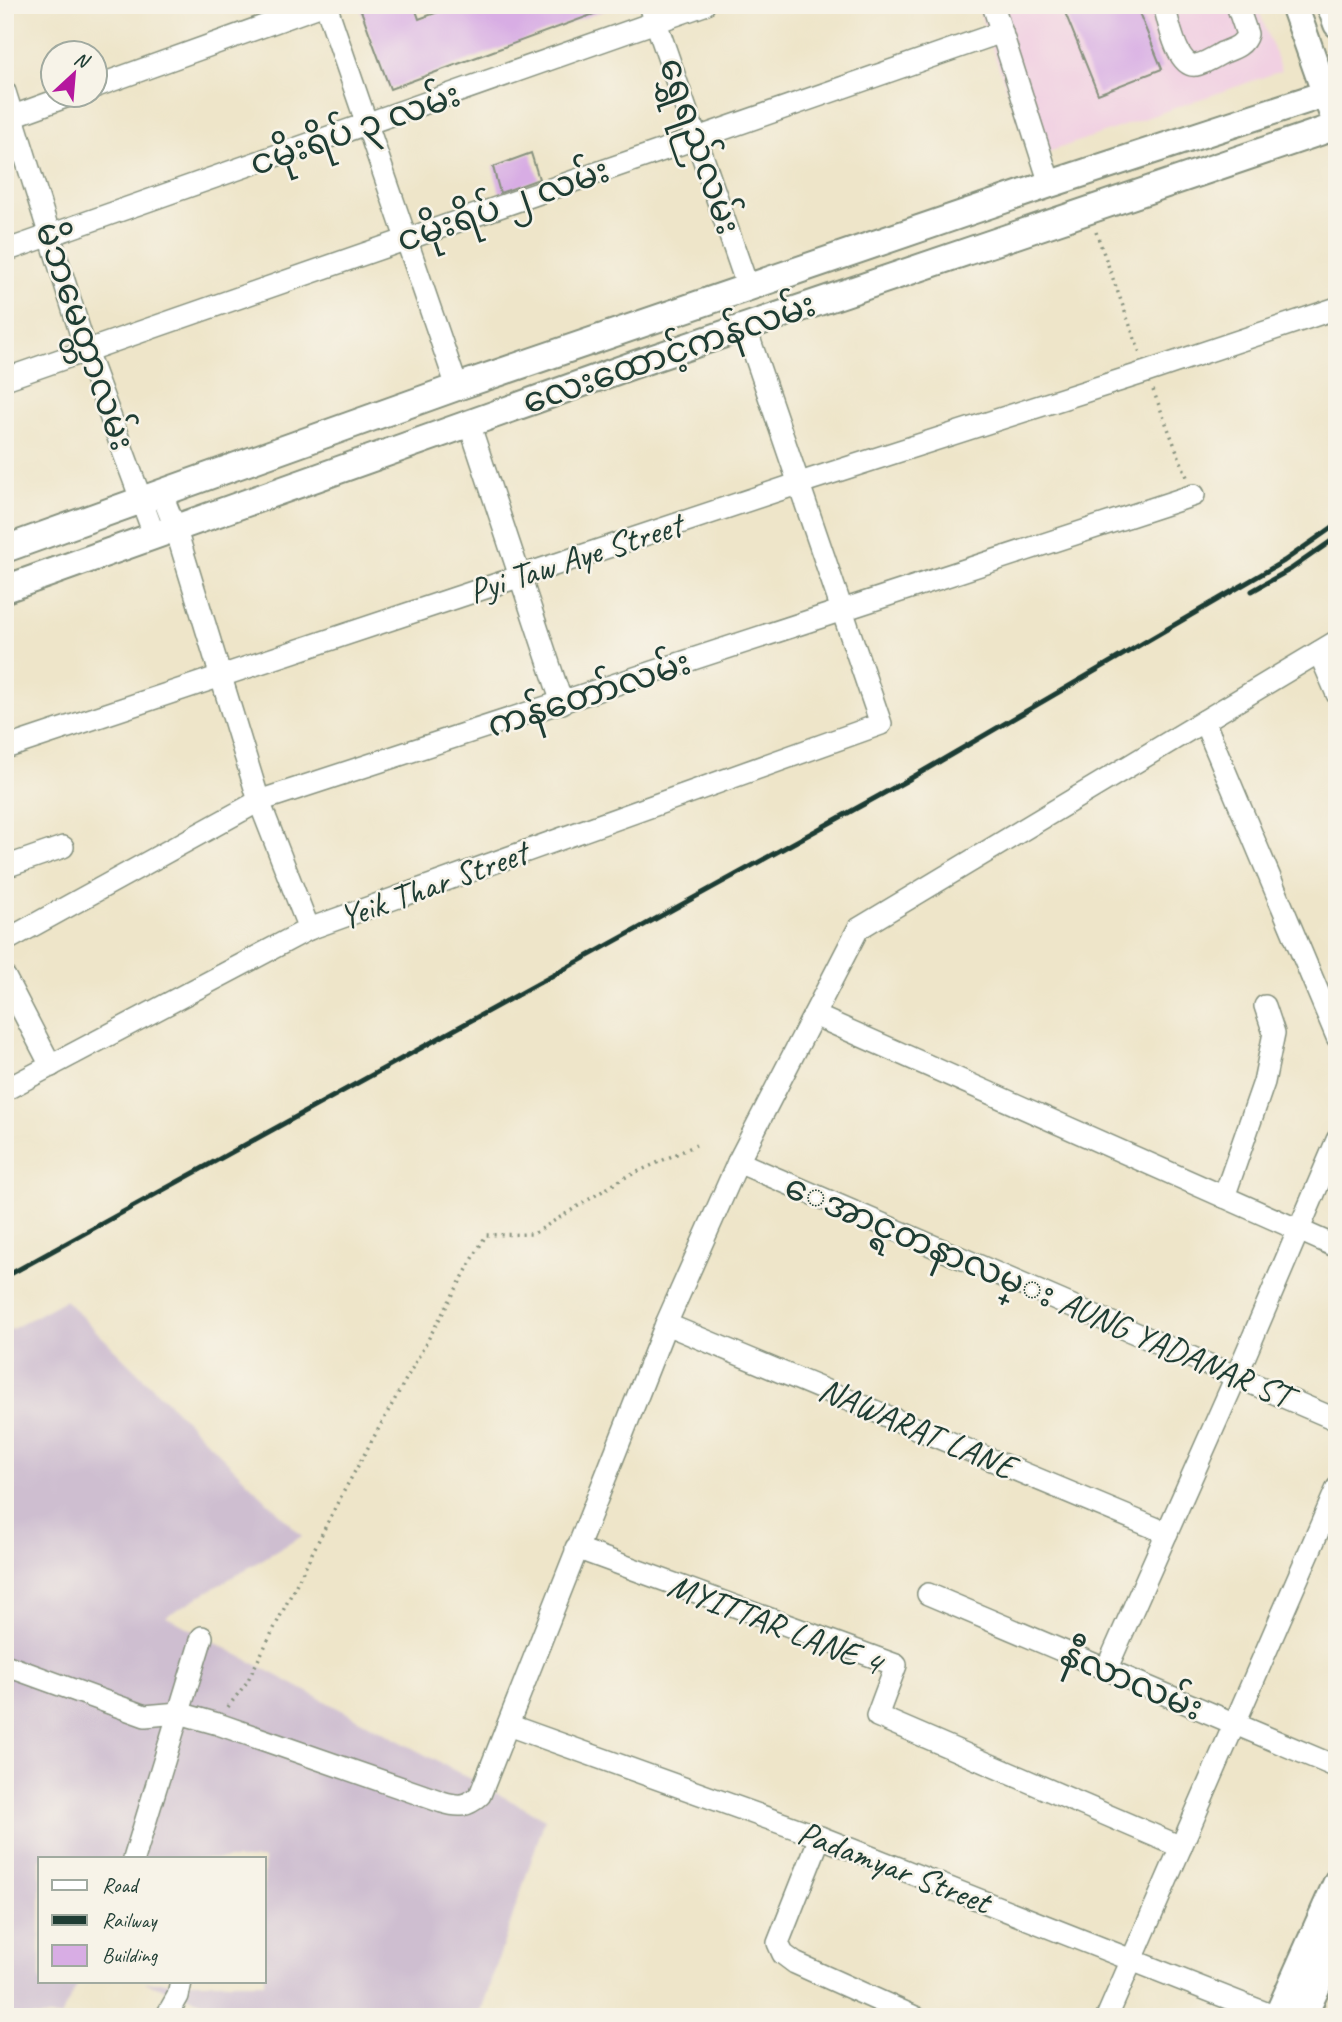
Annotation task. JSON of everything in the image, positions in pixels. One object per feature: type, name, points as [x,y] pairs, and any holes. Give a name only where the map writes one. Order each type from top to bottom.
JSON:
[{"type":"main road","points":[[1294,5],[1331,92],[1337,125]]},
{"type":"main road","points":[[1330,5],[1337,24]]},
{"type":"main road","name":"လေးထောင့်ကန်လမ်း","points":[[5,550],[150,496],[624,329],[1331,92]]},
{"type":"main road","name":"လေးထောင့်ကန်လမ်း","points":[[5,589],[636,364],[1337,125]]},
{"type":"main road","points":[[624,329],[636,364]]},
{"type":"main road","points":[[457,387],[469,423]]},
{"type":"main road","points":[[1276,2017],[1337,1882]]},
{"type":"main road","points":[[1303,2017],[1337,1942]]},
{"type":"street","points":[[108,82],[324,5],[457,387]]},
{"type":"street","name":"ငမိုးရိပ် ၃ လမ်း","points":[[5,251],[368,125],[653,14],[704,5]]},
{"type":"street","points":[[993,5],[1050,184]]},
{"type":"street","points":[[1164,5],[1179,53],[1186,63],[1195,65],[1240,45],[1247,39],[1237,5]]},
{"type":"street","name":"ရွှေရည်လမ်း","points":[[653,14],[748,288]]},
{"type":"street","name":"ငမိုးရိပ် ၂ လမ်း","points":[[5,379],[1002,32]]},
{"type":"street","name":"မိဘမေတ္တာလမ်း","points":[[5,92],[9,118],[86,351],[150,496],[221,676],[259,801],[309,929]]},
{"type":"street","points":[[9,118],[38,107]]},
{"type":"street","name":"Pyi Taw Aye Street","points":[[5,748],[800,483],[1337,308]]},
{"type":"street","points":[[746,326],[843,611]]},
{"type":"street","points":[[469,423],[562,702]]},
{"type":"street","name":"ကန်တော်လမ်း","points":[[5,941],[259,801],[1194,495]]},
{"type":"street","name":"Yeik Thar Street","points":[[5,1090],[309,929],[881,724],[843,611]]},
{"type":"street","points":[[5,1665],[145,1716],[179,1713],[457,1807],[470,1805],[480,1795],[509,1725],[576,1548],[666,1324],[738,1162],[858,929],[1328,646],[1337,694]]},
{"type":"street","points":[[1204,721],[1337,1037]]},
{"type":"street","points":[[5,867],[63,847]]},
{"type":"street","points":[[5,977],[51,1066]]},
{"type":"street","points":[[1224,1197],[1264,1082],[1272,1045],[1274,1033],[1265,1006]]},
{"type":"street","points":[[814,1015],[1337,1247]]},
{"type":"street","points":[[1106,1670],[1236,1377],[1337,1140]]},
{"type":"street","name":"ေအာင္ရတနာလမ္း AUNG YADANAR ST","points":[[738,1162],[1337,1420]]},
{"type":"street","name":"NAWARAT LANE","points":[[666,1324],[1167,1533]]},
{"type":"street","points":[[1107,2017],[1337,1488]]},
{"type":"street","name":"MYITTAR LANE 4","points":[[576,1548],[896,1665],[877,1716],[1181,1847]]},
{"type":"street","name":"နီလာလမ်း","points":[[928,1594],[1337,1767]]},
{"type":"street","points":[[135,1857],[202,1637]]},
{"type":"street","name":"Padamyar Street","points":[[509,1725],[820,1837],[1276,2017]]},
{"type":"street","points":[[820,1837],[778,1943],[783,1954],[795,1963],[915,2017]]},
{"type":"street","points":[[166,2017],[178,1996],[181,1983]]},
{"type":"path","points":[[1096,229],[1146,372],[1194,495]]},
{"type":"path","points":[[218,1724],[247,1682],[339,1500],[486,1235],[533,1234],[622,1179],[696,1145]]},
{"type":"shaded area","points":[[977,5],[1257,5],[1281,71],[1031,158]]},
{"type":"shaded area","points":[[65,1300],[302,1536],[166,1616],[545,1819],[479,2017],[249,2017],[147,1983],[266,1983],[266,1857],[38,1857],[38,1983],[78,1983],[60,2017],[5,2017],[5,1333]]},
{"type":"building","points":[[359,5],[414,5],[419,19],[457,5],[613,7],[390,89]]},
{"type":"building","points":[[1062,5],[1136,5],[1162,69],[1098,94]]},
{"type":"building","points":[[531,153],[539,179],[500,193],[493,167]]},
{"type":"railway","points":[[5,1277],[906,781],[1284,561],[1337,524]]},
{"type":"railway","points":[[1252,591],[1291,569],[1337,537]]}]
